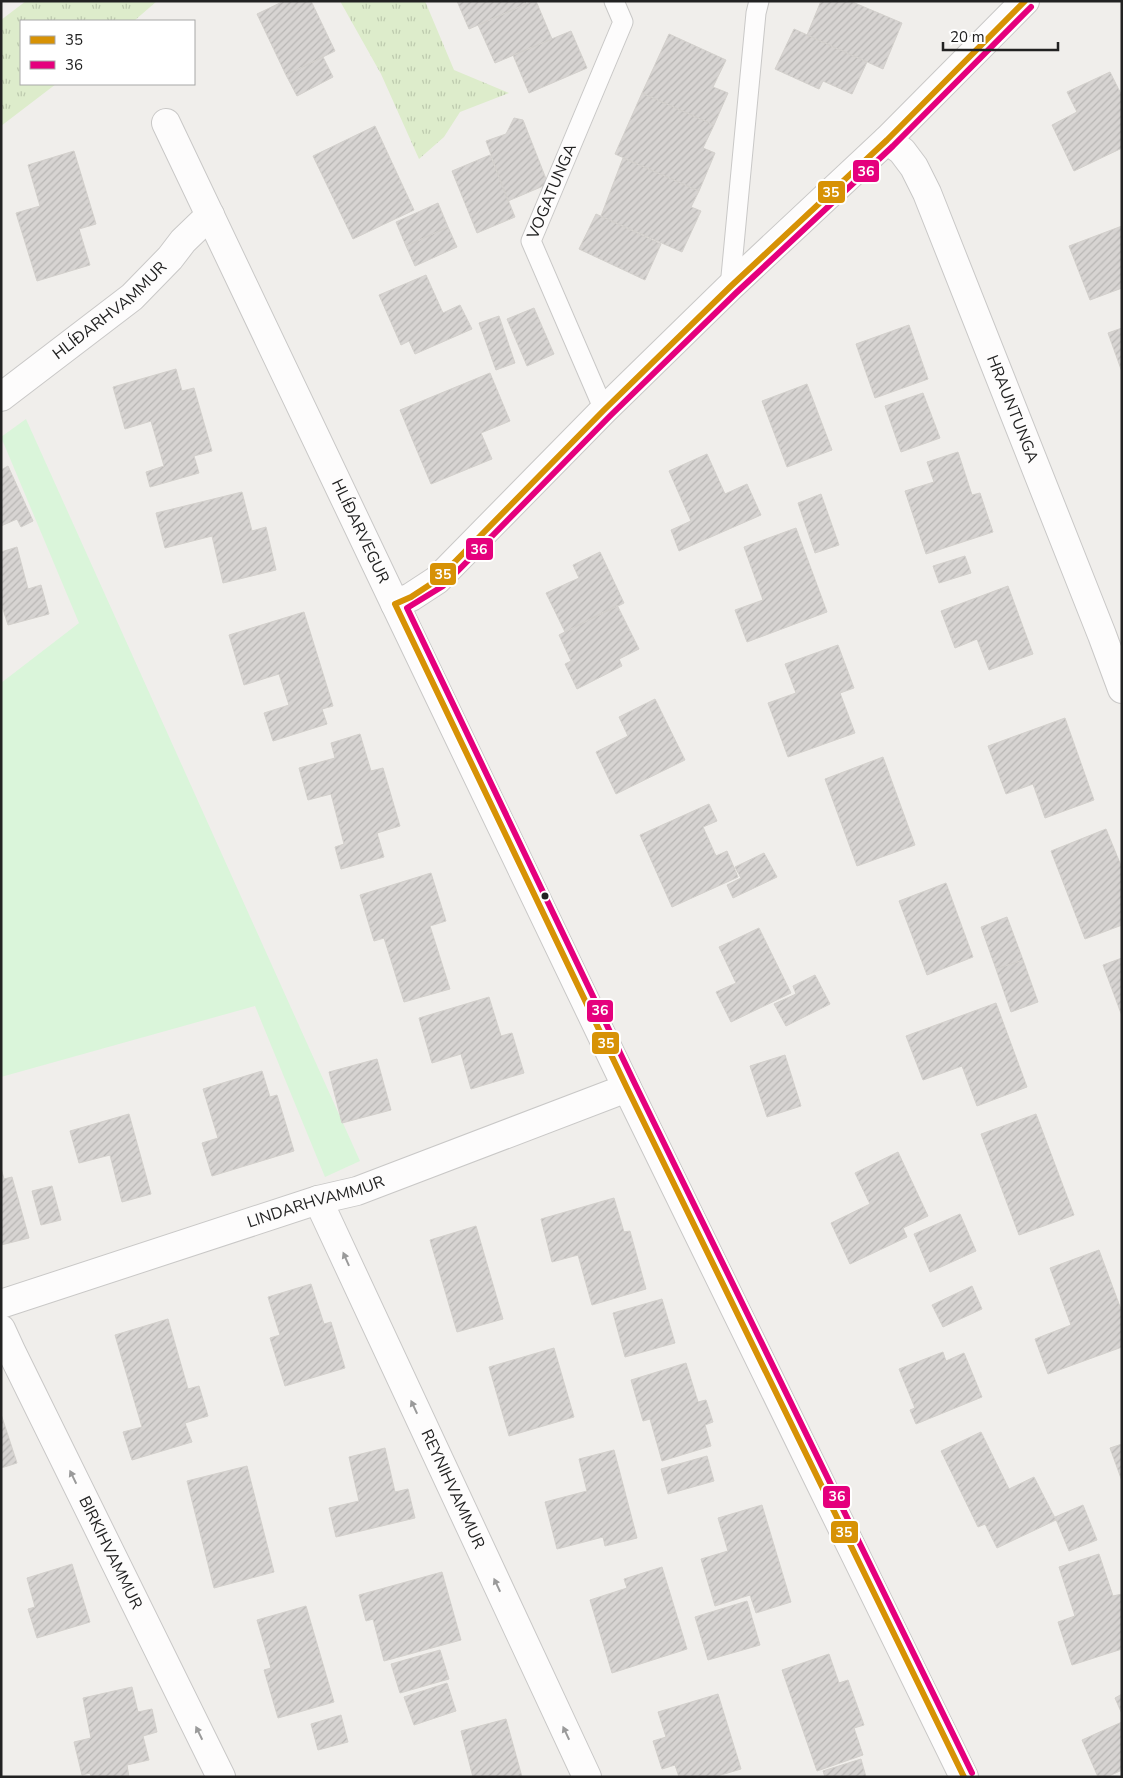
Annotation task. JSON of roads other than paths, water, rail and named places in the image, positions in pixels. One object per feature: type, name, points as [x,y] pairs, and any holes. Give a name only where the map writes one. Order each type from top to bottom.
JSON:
[{"type":"street","points":[[395,604],[411,597],[437,580],[604,410],[730,287],[887,140],[1025,1]]},
{"type":"street","name":"HLÍÐARVEGUR","points":[[166,123],[627,1088],[964,1777]]},
{"type":"street","name":"HRAUNTUNGA","points":[[887,140],[902,151],[914,167],[927,193],[1122,689]]},
{"type":"street","name":"HLÍÐARHVAMMUR","points":[[1,397],[132,296],[210,215]]},
{"type":"street","name":"LINDARHVAMMUR","points":[[1,1304],[318,1200],[357,1191],[627,1088]]},
{"type":"street","name":"REYNIHVAMMUR","points":[[318,1200],[587,1777]]},
{"type":"street","name":"BIRKIHVAMMUR","points":[[1,1329],[221,1777]]},
{"type":"lane","name":"VOGATUNGA","points":[[604,410],[531,241],[623,22],[614,1]]},
{"type":"lane","points":[[730,287],[756,13],[759,1]]}]
